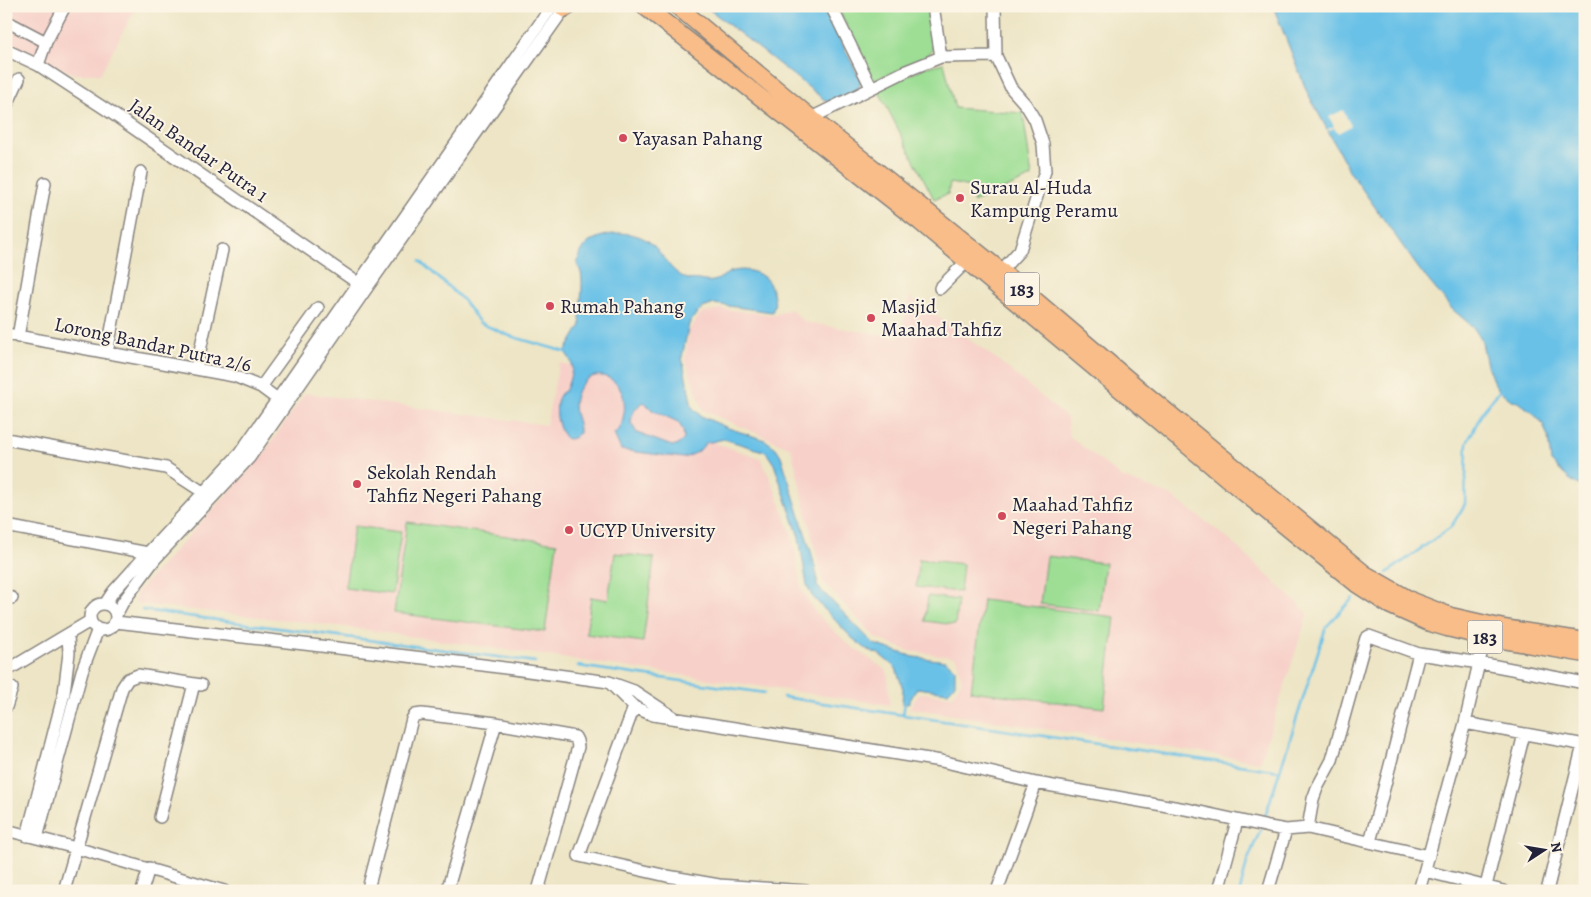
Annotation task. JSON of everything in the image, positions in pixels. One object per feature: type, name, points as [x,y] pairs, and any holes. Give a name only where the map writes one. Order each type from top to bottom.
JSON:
[{"type":"highway","points":[[631,6],[665,23]]},
{"type":"highway","name":"183","points":[[644,6],[920,222],[1242,491],[1362,580],[1434,624],[1485,637],[1585,654]]},
{"type":"highway","points":[[662,6],[691,29],[708,32]]},
{"type":"highway","name":"183","points":[[677,6],[811,118],[1001,271],[1362,580]]},
{"type":"highway","name":"183","points":[[1392,597],[1412,601],[1451,616],[1504,628],[1585,642]]},
{"type":"street","points":[[38,65],[46,42],[65,6]]},
{"type":"street","points":[[831,6],[871,87]]},
{"type":"street","points":[[933,6],[940,57]]},
{"type":"street","points":[[995,6],[996,56],[1011,88],[1026,105],[1035,120],[1043,144],[1044,162],[1043,178],[1024,241],[1016,256],[1001,271]]},
{"type":"street","points":[[105,604],[113,592],[148,553],[249,458],[282,403],[363,286],[563,7]]},
{"type":"street","points":[[6,21],[46,42]]},
{"type":"street","name":"Jalan Bandar Putra 1","points":[[6,50],[38,65],[110,112],[363,286]]},
{"type":"street","points":[[811,118],[906,70],[940,57],[996,56]]},
{"type":"street","points":[[6,107],[19,79]]},
{"type":"street","points":[[107,353],[141,172]]},
{"type":"street","points":[[18,336],[45,183]]},
{"type":"street","points":[[196,369],[222,250]]},
{"type":"street","points":[[940,288],[967,261]]},
{"type":"street","points":[[261,387],[318,308]]},
{"type":"street","name":"Lorong Bandar Putra 2/6","points":[[6,334],[234,376],[261,387],[282,403]]},
{"type":"street","points":[[6,439],[166,468],[208,496]]},
{"type":"street","points":[[6,671],[68,635],[94,625],[110,628],[123,602],[155,559],[208,496]]},
{"type":"street","points":[[6,526],[148,553]]},
{"type":"street","points":[[32,837],[82,671],[94,625],[91,612],[93,608],[105,604],[112,607],[116,618]]},
{"type":"street","points":[[116,618],[483,664],[609,682],[634,691],[673,717]]},
{"type":"street","points":[[32,837],[64,693],[69,653],[68,635]]},
{"type":"street","points":[[1308,828],[1313,800],[1317,788],[1332,760],[1366,638],[1369,636],[1419,654],[1480,663],[1585,683]]},
{"type":"street","points":[[1419,891],[1465,723],[1485,637]]},
{"type":"street","points":[[1370,842],[1419,654]]},
{"type":"street","points":[[64,891],[122,688],[128,679],[138,675],[198,684],[160,817]]},
{"type":"street","points":[[609,682],[634,707],[653,715],[941,761],[1036,782],[1190,810],[1269,827],[1286,830],[1308,828],[1429,856]]},
{"type":"street","points":[[6,707],[12,688]]},
{"type":"street","points":[[634,707],[578,856],[718,888],[806,891]]},
{"type":"street","points":[[368,889],[412,719],[416,715],[422,714],[575,737],[578,741],[578,747],[538,891]]},
{"type":"street","points":[[1465,723],[1584,745],[1547,891]]},
{"type":"street","points":[[447,891],[496,724]]},
{"type":"street","points":[[1486,886],[1524,734]]},
{"type":"street","points":[[997,891],[1036,782]]},
{"type":"street","points":[[1218,891],[1237,821]]},
{"type":"street","points":[[6,830],[149,868],[219,890]]},
{"type":"street","points":[[1268,891],[1286,830]]},
{"type":"street","points":[[142,891],[149,868]]},
{"type":"street","points":[[1425,871],[1503,891]]},
{"type":"shaded area","points":[[6,6],[137,6],[100,74],[74,74],[6,43]]},
{"type":"shaded area","name":"Maahad Tahfiz Negeri Pahang","points":[[910,297],[999,361],[1067,418],[1069,436],[1123,478],[1170,495],[1225,536],[1308,613],[1260,762],[909,708],[920,693],[953,696],[962,680],[956,657],[909,651],[876,638],[823,582],[791,448],[703,410],[685,359],[689,331],[701,313],[721,309],[775,315],[791,309],[804,322],[900,338]]},
{"type":"shaded area","name":"UCYP University","points":[[559,363],[625,375],[695,436],[760,458],[772,482],[792,536],[801,588],[813,610],[848,644],[887,671],[890,705],[338,626],[141,604],[135,601],[137,592],[261,457],[305,393],[546,425]]},
{"type":"green space","points":[[837,6],[928,6],[933,49],[915,63],[873,80]]},
{"type":"green space","points":[[944,63],[955,108],[1023,113],[1032,177],[973,202],[975,188],[950,183],[948,194],[934,199],[878,90],[926,67]]},
{"type":"green space","points":[[407,522],[557,543],[545,632],[394,613]]},
{"type":"green space","points":[[354,526],[401,532],[392,594],[345,588]]},
{"type":"green space","points":[[615,553],[654,558],[643,642],[586,634],[591,597],[608,600]]},
{"type":"green space","points":[[1046,556],[1105,563],[1099,611],[1040,604]]},
{"type":"green space","points":[[919,559],[963,564],[960,592],[916,587]]},
{"type":"green space","points":[[928,596],[958,600],[955,625],[925,621]]},
{"type":"green space","points":[[983,600],[1115,617],[1104,708],[971,691]]},
{"type":"water","points":[[705,6],[823,6],[861,81],[858,90],[829,102],[826,101]]},
{"type":"water","points":[[1273,6],[1585,6],[1585,489],[1569,479],[1551,462],[1548,437],[1543,424],[1532,412],[1499,390],[1493,381],[1487,365],[1481,338],[1472,326],[1452,309],[1419,269],[1350,172],[1307,92]]},
{"type":"water","points":[[612,234],[635,235],[646,240],[654,246],[679,275],[690,280],[713,281],[730,272],[743,270],[755,272],[766,279],[775,301],[772,312],[714,304],[703,308],[689,324],[682,357],[692,407],[701,416],[728,428],[765,440],[776,448],[781,456],[812,555],[817,576],[817,586],[874,644],[914,657],[946,661],[955,669],[955,684],[948,692],[917,688],[908,704],[902,703],[903,689],[896,668],[879,654],[868,650],[852,638],[812,596],[807,585],[799,537],[774,464],[766,452],[724,439],[706,443],[698,452],[684,458],[621,450],[614,434],[619,429],[623,418],[624,404],[622,392],[616,383],[608,378],[599,376],[590,378],[582,384],[576,395],[574,406],[579,433],[574,438],[569,439],[564,435],[557,418],[557,405],[560,395],[567,387],[572,370],[570,359],[565,352],[581,325],[582,277],[577,265],[579,256],[592,240]],"holes":[[[644,402],[652,410],[678,422],[683,430],[684,439],[679,444],[672,446],[637,433],[631,423],[634,411]]]},
{"type":"pier","points":[[1343,110],[1351,126],[1338,133],[1334,128],[1327,131],[1334,126],[1329,117]]},
{"type":"waterway","points":[[420,261],[462,299],[480,323],[510,336],[566,352]]},
{"type":"waterway","points":[[1387,573],[1451,527],[1465,504],[1467,443],[1483,411],[1501,389]]},
{"type":"waterway","points":[[1263,823],[1326,627],[1353,598]]},
{"type":"waterway","points":[[142,610],[535,662]]},
{"type":"waterway","points":[[578,666],[765,693]]},
{"type":"waterway","points":[[783,697],[1279,771]]},
{"type":"waterway","points":[[903,715],[905,702]]},
{"type":"waterway","points":[[1240,891],[1247,862],[1261,828]]},
{"type":"place","name":"Yayasan Pahang","points":[[623,138]]},
{"type":"place","name":"Surau Al-Huda Kampung Peramu","points":[[960,198]]},
{"type":"place","name":"Rumah Pahang","points":[[550,306]]},
{"type":"place","name":"Masjid Maahad Tahfiz","points":[[871,318]]},
{"type":"place","name":"Sekolah Rendah Tahfiz Negeri Pahang","points":[[357,484]]},
{"type":"place","name":"Maahad Tahfiz Negeri Pahang","points":[[1002,516]]},
{"type":"place","name":"UCYP University","points":[[569,530]]}]
